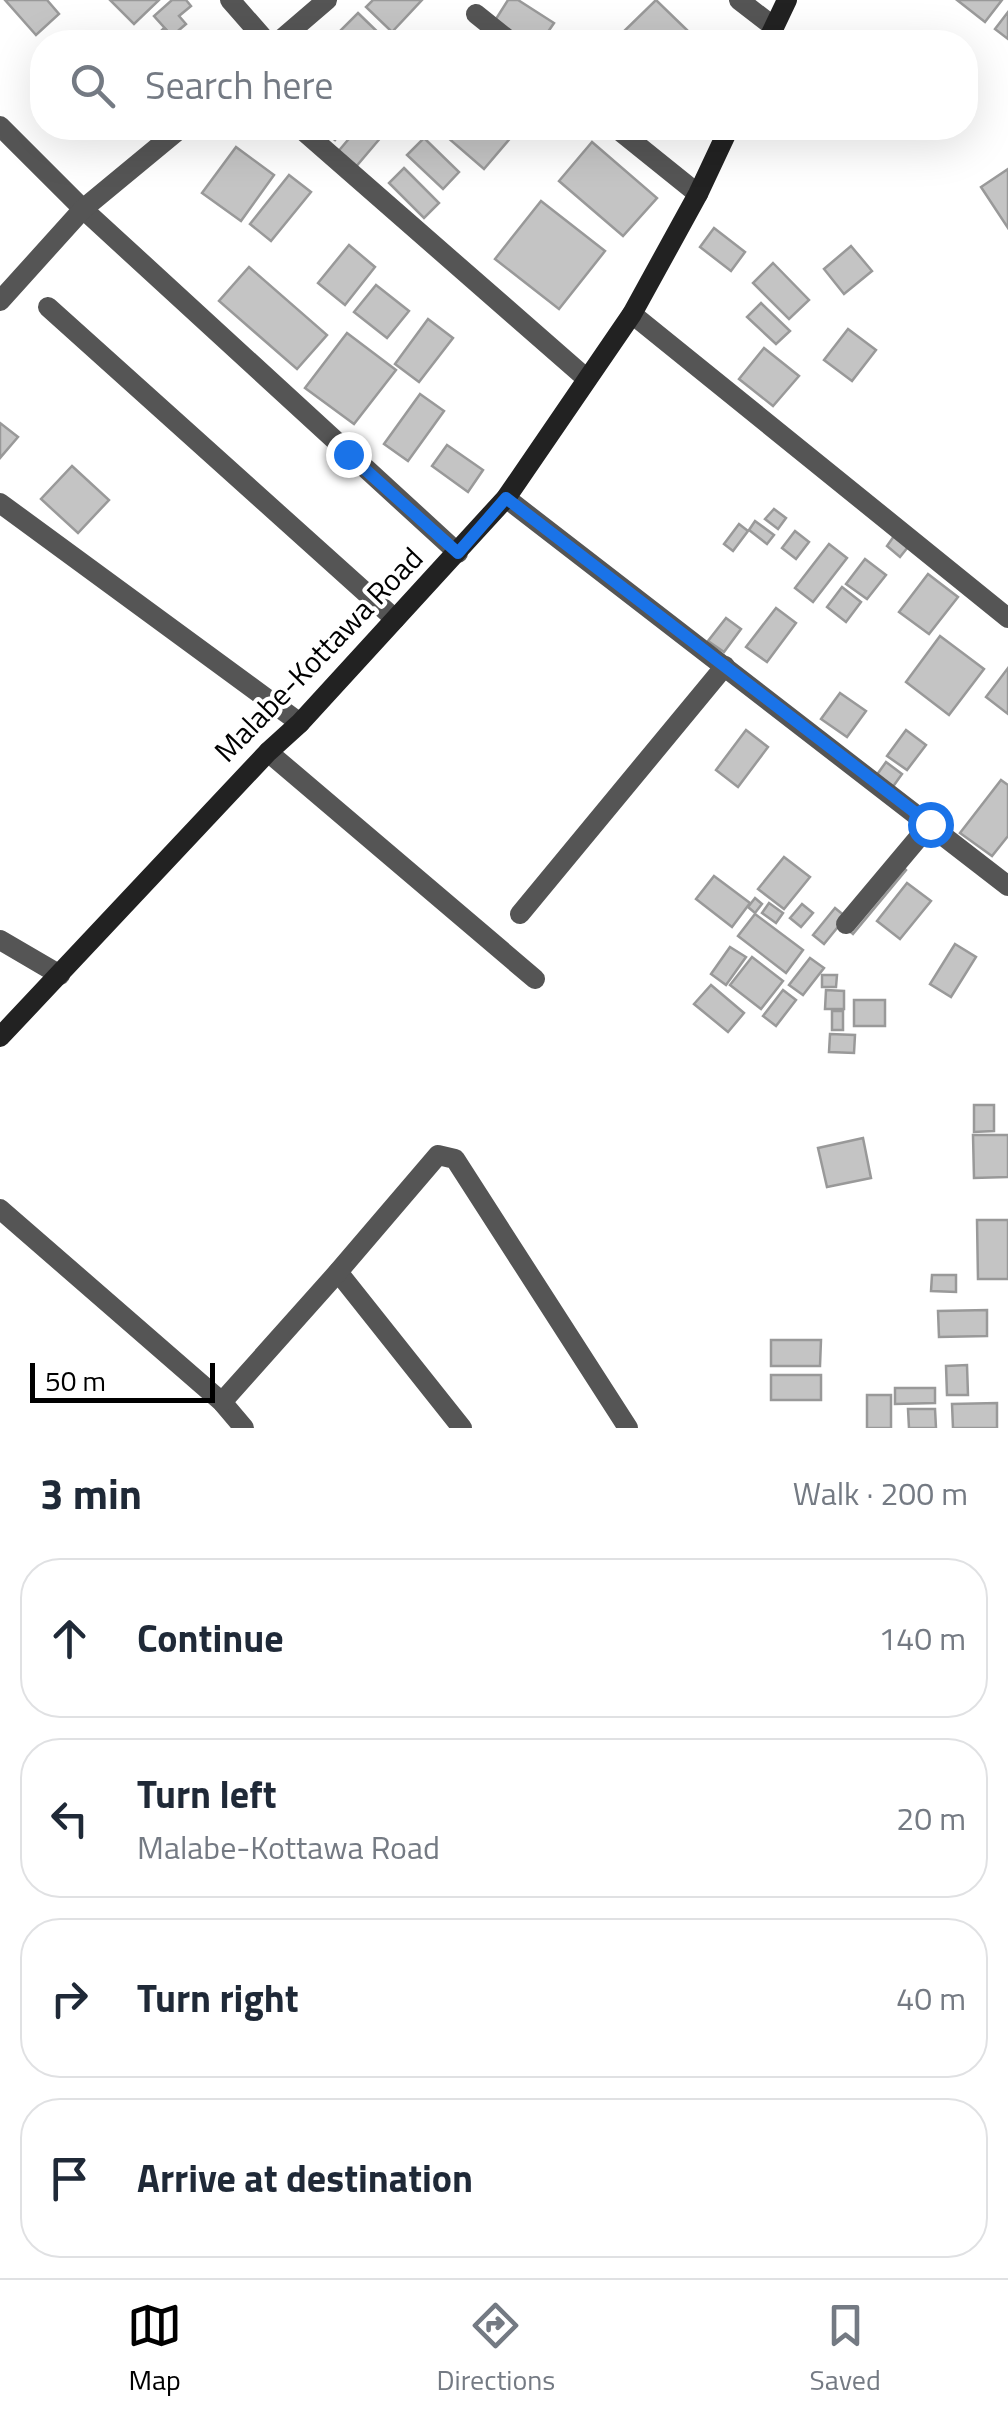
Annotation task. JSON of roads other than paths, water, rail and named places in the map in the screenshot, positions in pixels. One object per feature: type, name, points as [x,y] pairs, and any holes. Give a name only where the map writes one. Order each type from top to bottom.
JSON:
[{"type":"main road","points":[[773,30],[787,0]]},
{"type":"main road","name":"Malabe-Kottawa Road","points":[[0,1037],[268,752],[300,723],[506,498],[632,314],[723,140]]},
{"type":"street","points":[[230,0],[256,30]]},
{"type":"street","points":[[292,30],[327,0]]},
{"type":"street","points":[[739,0],[766,30]]},
{"type":"street","points":[[476,14],[496,30]]},
{"type":"street","points":[[0,126],[83,209],[458,553]]},
{"type":"street","points":[[0,301],[83,209],[166,140]]},
{"type":"street","points":[[314,140],[586,379]]},
{"type":"street","points":[[631,140],[698,194]]},
{"type":"street","points":[[48,307],[395,619]]},
{"type":"street","points":[[632,314],[1008,618]]},
{"type":"street","points":[[506,498],[1008,886]]},
{"type":"street","points":[[0,503],[300,723]]},
{"type":"street","points":[[520,914],[725,666]]},
{"type":"street","points":[[268,752],[534,980]]},
{"type":"street","points":[[846,924],[930,824]]},
{"type":"street","points":[[0,940],[60,975]]},
{"type":"street","points":[[222,1402],[438,1155],[454,1159],[628,1428]]},
{"type":"street","points":[[0,1209],[222,1402],[244,1428]]},
{"type":"street","points":[[338,1272],[462,1428]]}]
